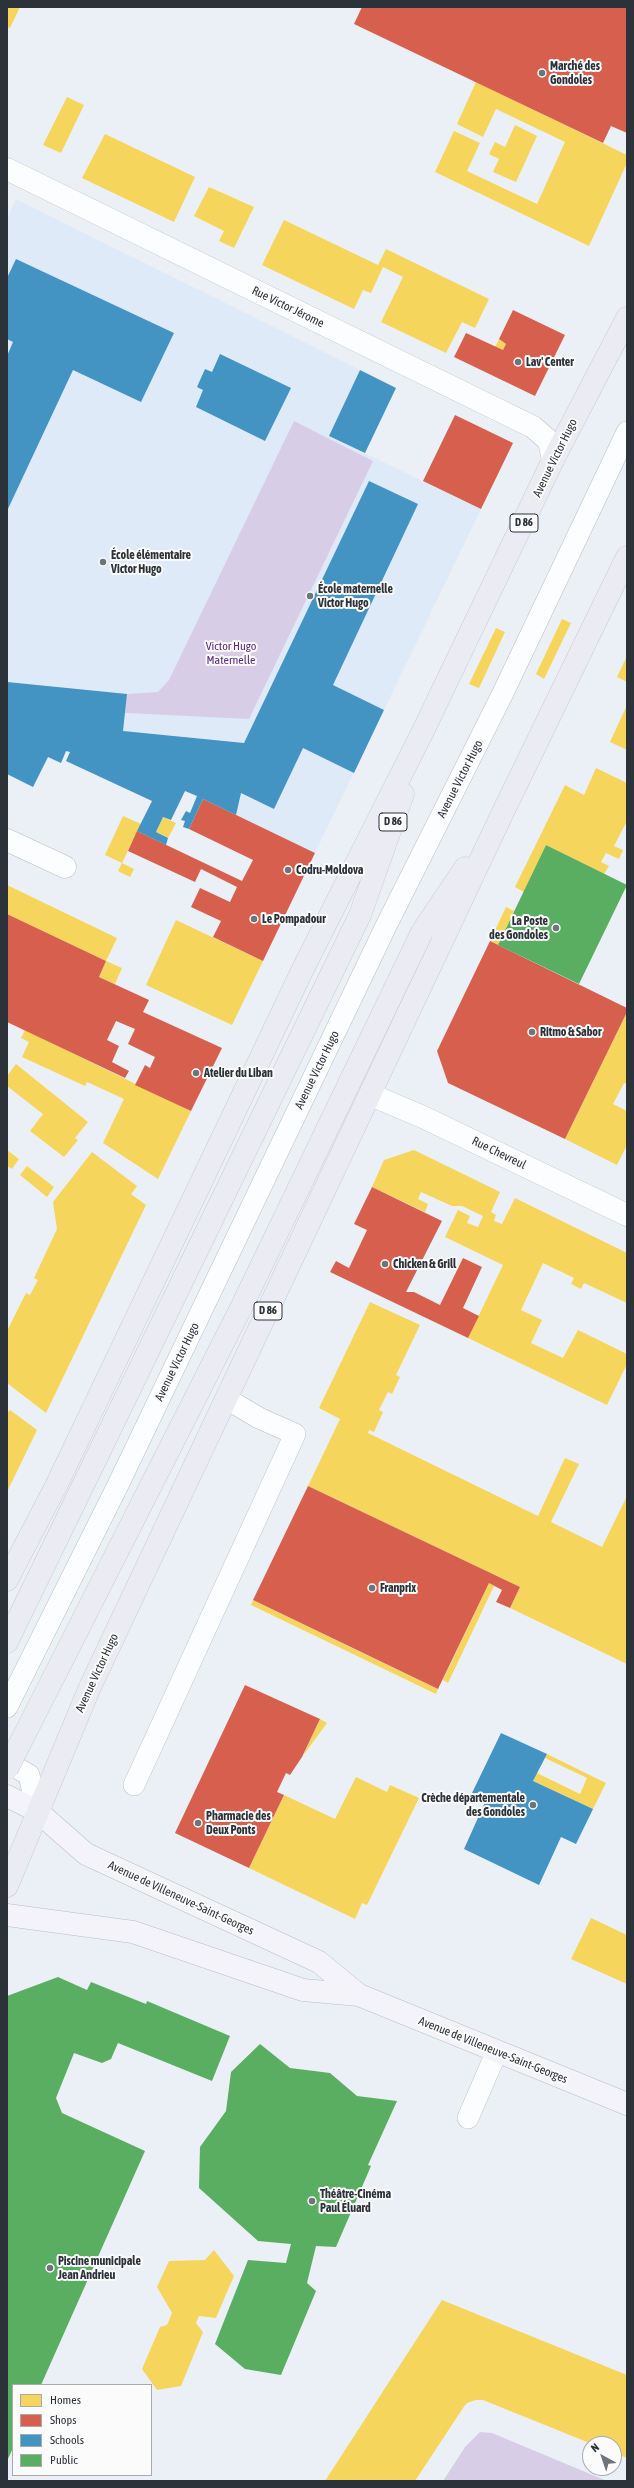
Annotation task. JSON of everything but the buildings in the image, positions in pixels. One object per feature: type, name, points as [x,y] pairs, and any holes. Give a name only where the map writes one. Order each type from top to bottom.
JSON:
[{"type":"main road","name":"Avenue Victor Hugo","points":[[7,1580],[54,1489],[362,849],[424,729],[553,460],[627,318]]},
{"type":"main road","name":"Avenue Victor Hugo","points":[[7,1886],[90,1687],[503,812],[627,557]]},
{"type":"main road","name":"Avenue Victor Hugo","points":[[7,1642],[360,914],[424,729]]},
{"type":"main road","name":"Avenue Victor Hugo","points":[[7,1769],[241,1308],[422,932],[503,812]]},
{"type":"main road","name":"Avenue de Villeneuve-Saint-Georges","points":[[7,1796],[37,1811],[86,1854],[319,1962],[358,1994],[627,2104]]},
{"type":"main road","name":"Avenue de Villeneuve-Saint-Georges","points":[[7,1915],[133,1932],[303,1990],[358,1994]]},
{"type":"street","name":"Rue Victor Jérome","points":[[7,169],[533,427],[549,441],[553,460]]},
{"type":"street","points":[[7,840],[65,867]]},
{"type":"street","name":"Rue Chevreul","points":[[371,1094],[423,1117],[627,1215]]},
{"type":"lane","name":"Avenue Victor Hugo","points":[[7,1707],[118,1485],[386,926],[502,695],[627,432]]},
{"type":"lane","points":[[134,1785],[295,1434],[259,1418],[227,1399]]},
{"type":"lane","points":[[7,1762],[29,1775],[37,1811]]},
{"type":"lane","points":[[468,2118],[497,2051]]},
{"type":"shaded area","points":[[16,199],[360,370],[329,436],[481,509],[315,853],[73,738],[61,763],[48,757],[33,787],[7,774],[7,219]]},
{"type":"green space","name":"Victor Hugo Maternelle","points":[[294,421],[373,461],[249,719],[125,713],[127,694],[158,692],[169,680]]},
{"type":"green space","points":[[480,2432],[492,2433],[582,2471],[582,2476],[595,2476],[607,2481],[443,2481],[465,2447]]},
{"type":"place","name":"Marché des Gondoles","points":[[542,73]]},
{"type":"place","name":"Lav' Center","points":[[518,362]]},
{"type":"place","name":"École élémentaire Victor Hugo","points":[[103,562]]},
{"type":"place","name":"École maternelle Victor Hugo","points":[[310,596]]},
{"type":"place","name":"Codru-Moldova","points":[[288,870]]},
{"type":"place","name":"Le Pompadour","points":[[254,919]]},
{"type":"place","name":"La Poste des Gondoles","points":[[556,928]]},
{"type":"place","name":"Ritmo & Sabor","points":[[532,1032]]},
{"type":"place","name":"Atelier du Liban","points":[[196,1073]]},
{"type":"place","name":"Chicken & Grill","points":[[385,1264]]},
{"type":"place","name":"Franprix","points":[[372,1588]]},
{"type":"place","name":"Crèche départementale des Gondoles","points":[[533,1805]]},
{"type":"place","name":"Pharmacie des Deux Ponts","points":[[198,1823]]},
{"type":"place","name":"Théâtre-Cinéma Paul Éluard","points":[[312,2201]]},
{"type":"place","name":"Piscine municipale Jean Andrieu","points":[[50,2268]]}]
